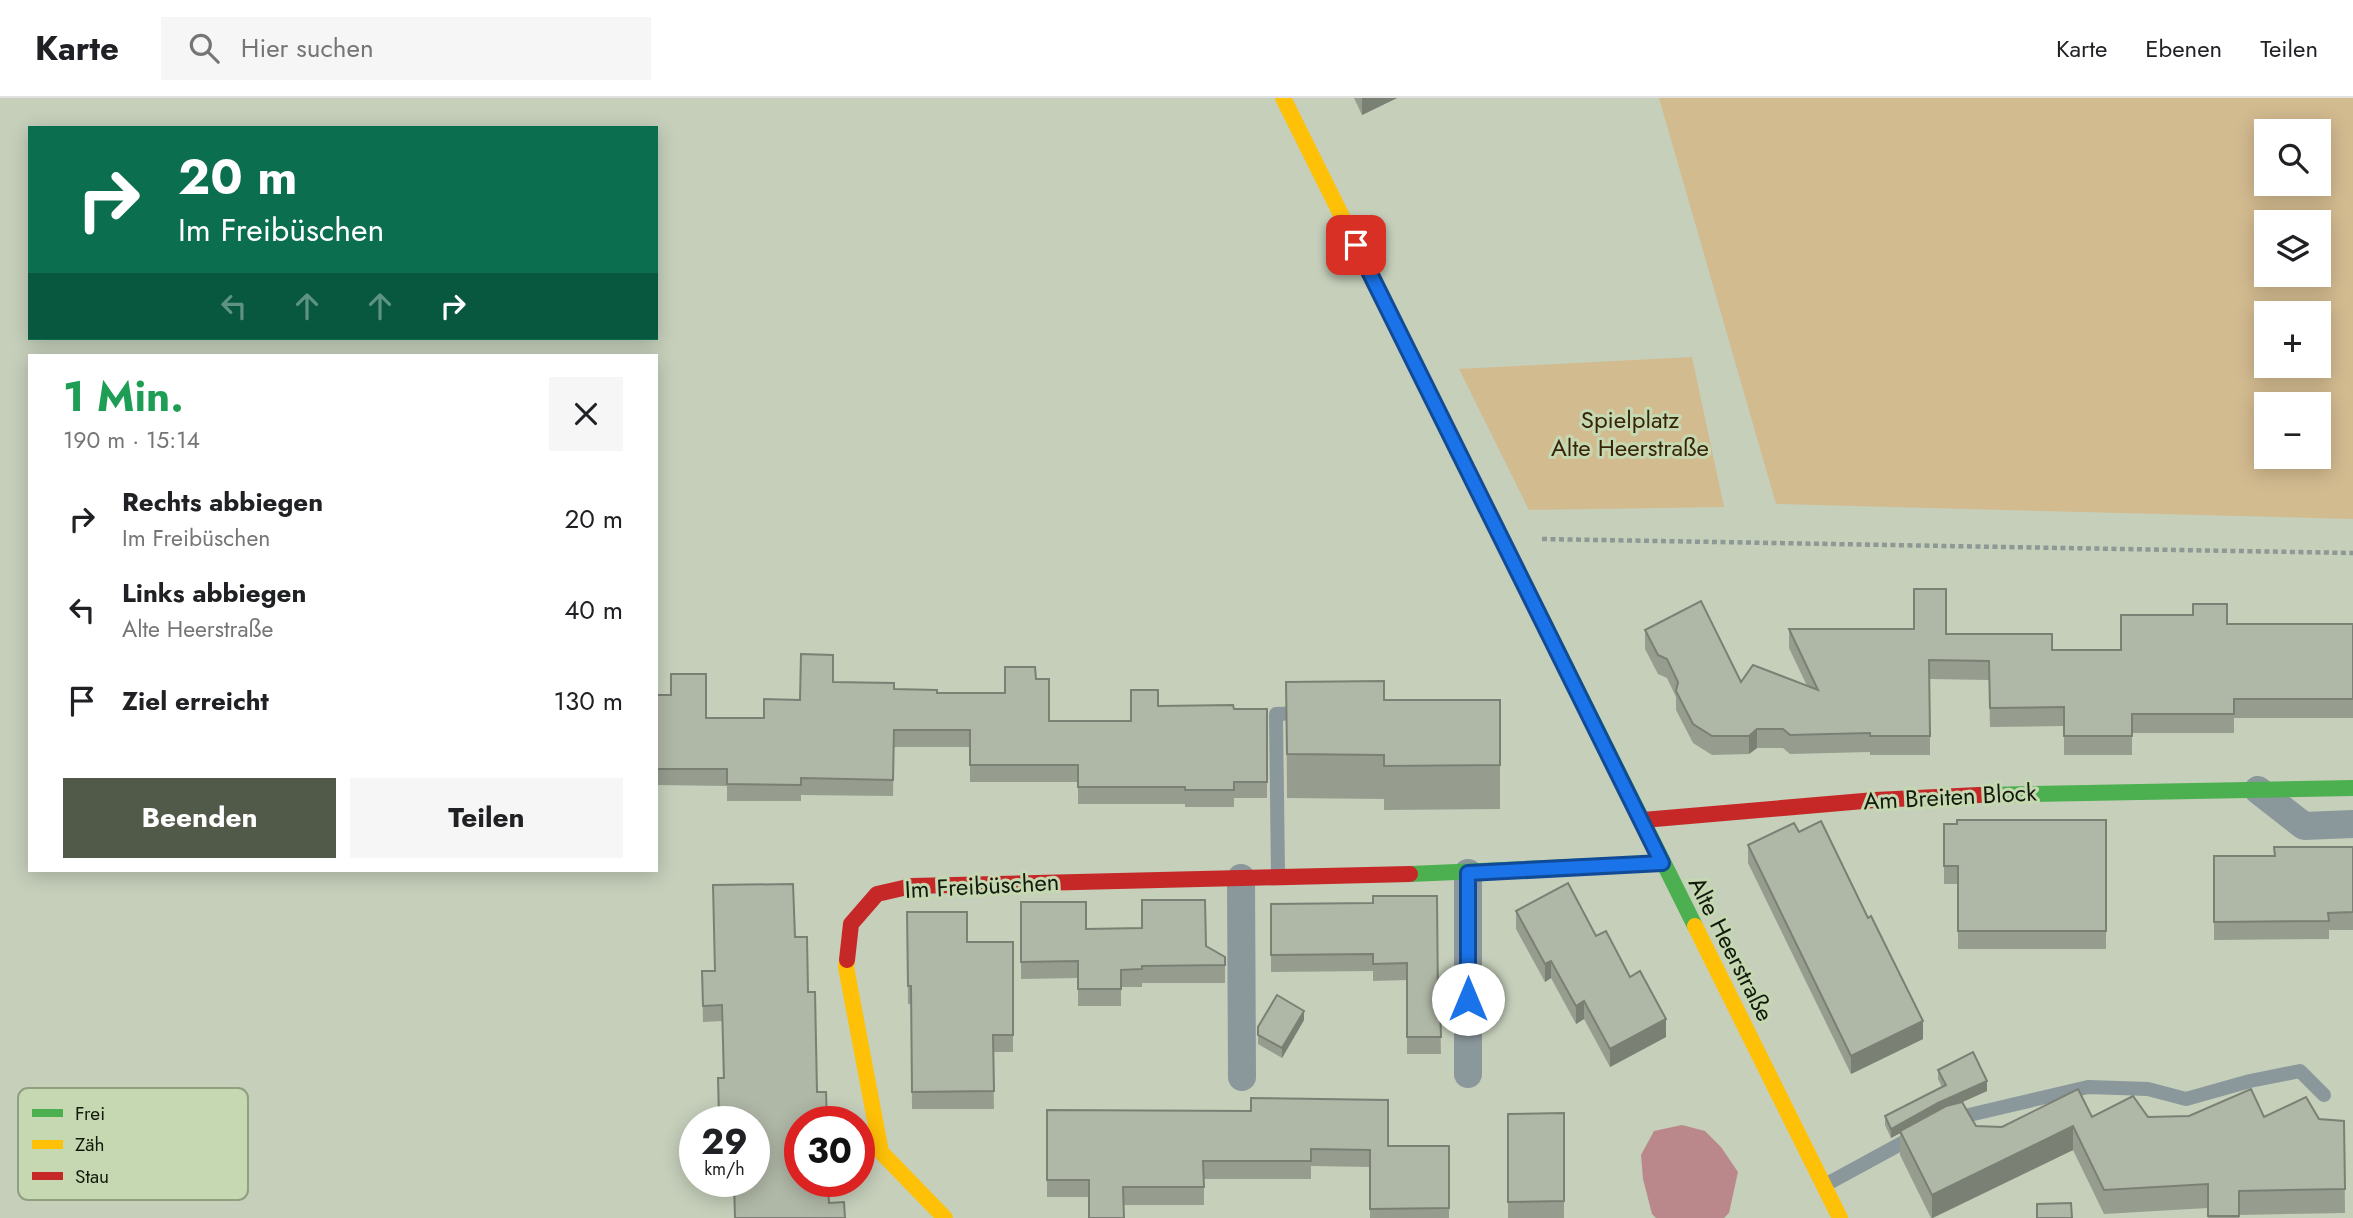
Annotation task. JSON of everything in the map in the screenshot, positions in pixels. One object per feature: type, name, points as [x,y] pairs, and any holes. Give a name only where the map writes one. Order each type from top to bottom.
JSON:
[{"type":"street","name":"Alte Heerstraße","points":[[1283,98],[1840,1218]]},
{"type":"street","name":"Am Breiten Block","points":[[1643,820],[1875,800],[2030,793],[2353,788]]},
{"type":"street","points":[[2258,790],[2304,826],[2353,824]]},
{"type":"street","name":"Im Freibüschen","points":[[945,1218],[881,1152],[846,967],[851,924],[877,894],[912,886],[1468,873],[1662,863]]},
{"type":"street","points":[[1468,873],[1468,1074]]},
{"type":"street","points":[[1241,878],[1242,1077]]},
{"type":"lane","points":[[1278,877],[1276,714],[1315,713]]},
{"type":"lane","points":[[1825,1186],[1937,1124],[2088,1087],[2148,1089],[2186,1099],[2250,1081],[2300,1071],[2325,1095]]},
{"type":"path","points":[[1502,538],[2353,553]]},
{"type":"green space","points":[[1659,98],[2353,98],[2353,519],[1776,504]]},
{"type":"green space","name":"Spielplatz Alte Heerstraße","points":[[1692,357],[1724,507],[1529,510],[1459,369]]},
{"type":"shaded area","points":[[1682,1125],[1705,1131],[1721,1147],[1738,1172],[1729,1213],[1724,1218],[1656,1218],[1652,1214],[1643,1179],[1641,1155],[1654,1131]]},
{"type":"building","points":[[1914,589],[1946,589],[1946,634],[2052,634],[2052,650],[2121,650],[2121,615],[2193,615],[2193,604],[2227,604],[2227,624],[2353,624],[2353,699],[2234,699],[2234,714],[2132,714],[2132,736],[2064,736],[2064,707],[1990,708],[1989,661],[1929,660],[1930,736],[1870,736],[1870,733],[1790,735],[1783,729],[1757,729],[1749,736],[1712,736],[1693,724],[1676,691],[1678,682],[1667,659],[1658,655],[1645,630],[1701,601],[1741,682],[1753,665],[1818,690],[1789,629],[1914,629]]},
{"type":"building","points":[[801,654],[833,655],[833,682],[894,683],[894,689],[937,690],[937,693],[1005,693],[1005,667],[1035,667],[1036,679],[1049,679],[1049,721],[1131,721],[1131,690],[1158,690],[1158,706],[1233,705],[1234,709],[1267,709],[1267,782],[1234,782],[1234,790],[1078,787],[1078,765],[970,765],[970,730],[894,730],[893,780],[801,778],[801,785],[727,784],[727,769],[658,769],[658,695],[671,695],[671,674],[706,674],[706,718],[764,718],[764,699],[800,700]]},
{"type":"building","points":[[1384,681],[1384,700],[1500,700],[1500,765],[1384,766],[1384,755],[1287,754],[1286,682]]},
{"type":"building","points":[[1957,820],[2106,820],[2106,931],[1958,931],[1958,866],[1944,866],[1944,824],[1957,824]]},
{"type":"building","points":[[1821,821],[1868,918],[1871,916],[1923,1021],[1851,1056],[1748,845],[1794,823],[1799,832]]},
{"type":"building","points":[[2274,847],[2353,847],[2353,912],[2328,913],[2329,921],[2214,922],[2214,856],[2275,856]]},
{"type":"building","points":[[1568,883],[1596,936],[1606,931],[1630,977],[1640,971],[1666,1019],[1610,1049],[1584,1001],[1576,1006],[1551,961],[1545,964],[1516,911]]},
{"type":"building","points":[[793,884],[795,937],[807,937],[808,992],[815,992],[817,1092],[826,1092],[826,1106],[784,1106],[784,1197],[829,1197],[829,1203],[844,1202],[845,1218],[735,1218],[734,1197],[770,1197],[770,1106],[719,1106],[718,1078],[724,1078],[722,1005],[703,1006],[702,971],[715,971],[713,885]]},
{"type":"building","points":[[1373,896],[1437,896],[1441,1037],[1407,1037],[1407,963],[1373,964],[1373,954],[1271,955],[1271,904],[1373,903]]},
{"type":"building","points":[[1142,900],[1205,900],[1206,946],[1225,957],[1225,965],[1142,966],[1142,969],[1121,970],[1121,989],[1078,989],[1078,961],[1021,962],[1021,902],[1086,902],[1086,929],[1142,928]]},
{"type":"building","points":[[907,912],[967,912],[967,942],[1013,942],[1013,1035],[993,1035],[994,1091],[912,1092]]},
{"type":"building","points":[[1277,995],[1304,1011],[1282,1048],[1258,1035],[1258,1027]]},
{"type":"building","points":[[1973,1052],[1987,1081],[1938,1103],[1891,1129],[1885,1116],[1946,1085],[1938,1070]]},
{"type":"building","points":[[2078,1089],[2092,1117],[2133,1096],[2148,1117],[2189,1116],[2251,1089],[2264,1117],[2306,1097],[2319,1119],[2344,1121],[2345,1189],[2239,1191],[2239,1216],[2208,1216],[2208,1184],[2104,1190],[2073,1126],[1932,1195],[1900,1131],[1946,1106],[1962,1102],[1976,1126],[2002,1127]]},
{"type":"building","points":[[1251,1098],[1388,1100],[1388,1146],[1449,1146],[1449,1208],[1370,1209],[1370,1150],[1311,1149],[1311,1161],[1203,1161],[1204,1187],[1123,1187],[1124,1218],[1089,1218],[1089,1180],[1047,1180],[1047,1110],[1251,1111]]},
{"type":"building","points":[[1564,1113],[1564,1201],[1508,1202],[1508,1114]]},
{"type":"building","points":[[2071,1203],[2072,1218],[2037,1218],[2037,1204]]},
{"type":"traffic: fast","points":[[1487,508],[1695,926]]},
{"type":"traffic: fast","points":[[1979,795],[2353,788]]},
{"type":"traffic: fast","points":[[1410,874],[1662,863]]},
{"type":"traffic: slow","points":[[1283,98],[1487,508]]},
{"type":"traffic: slow","points":[[1695,926],[1840,1218]]},
{"type":"traffic: slow","points":[[847,960],[846,967],[881,1152],[945,1218]]},
{"type":"traffic: jam","points":[[1643,820],[1875,800],[1979,795]]},
{"type":"traffic: jam","points":[[847,960],[851,924],[877,894],[912,886],[1410,874]]},
{"type":"route","points":[[1356,245],[1662,863],[1468,873],[1468,999]]}]
